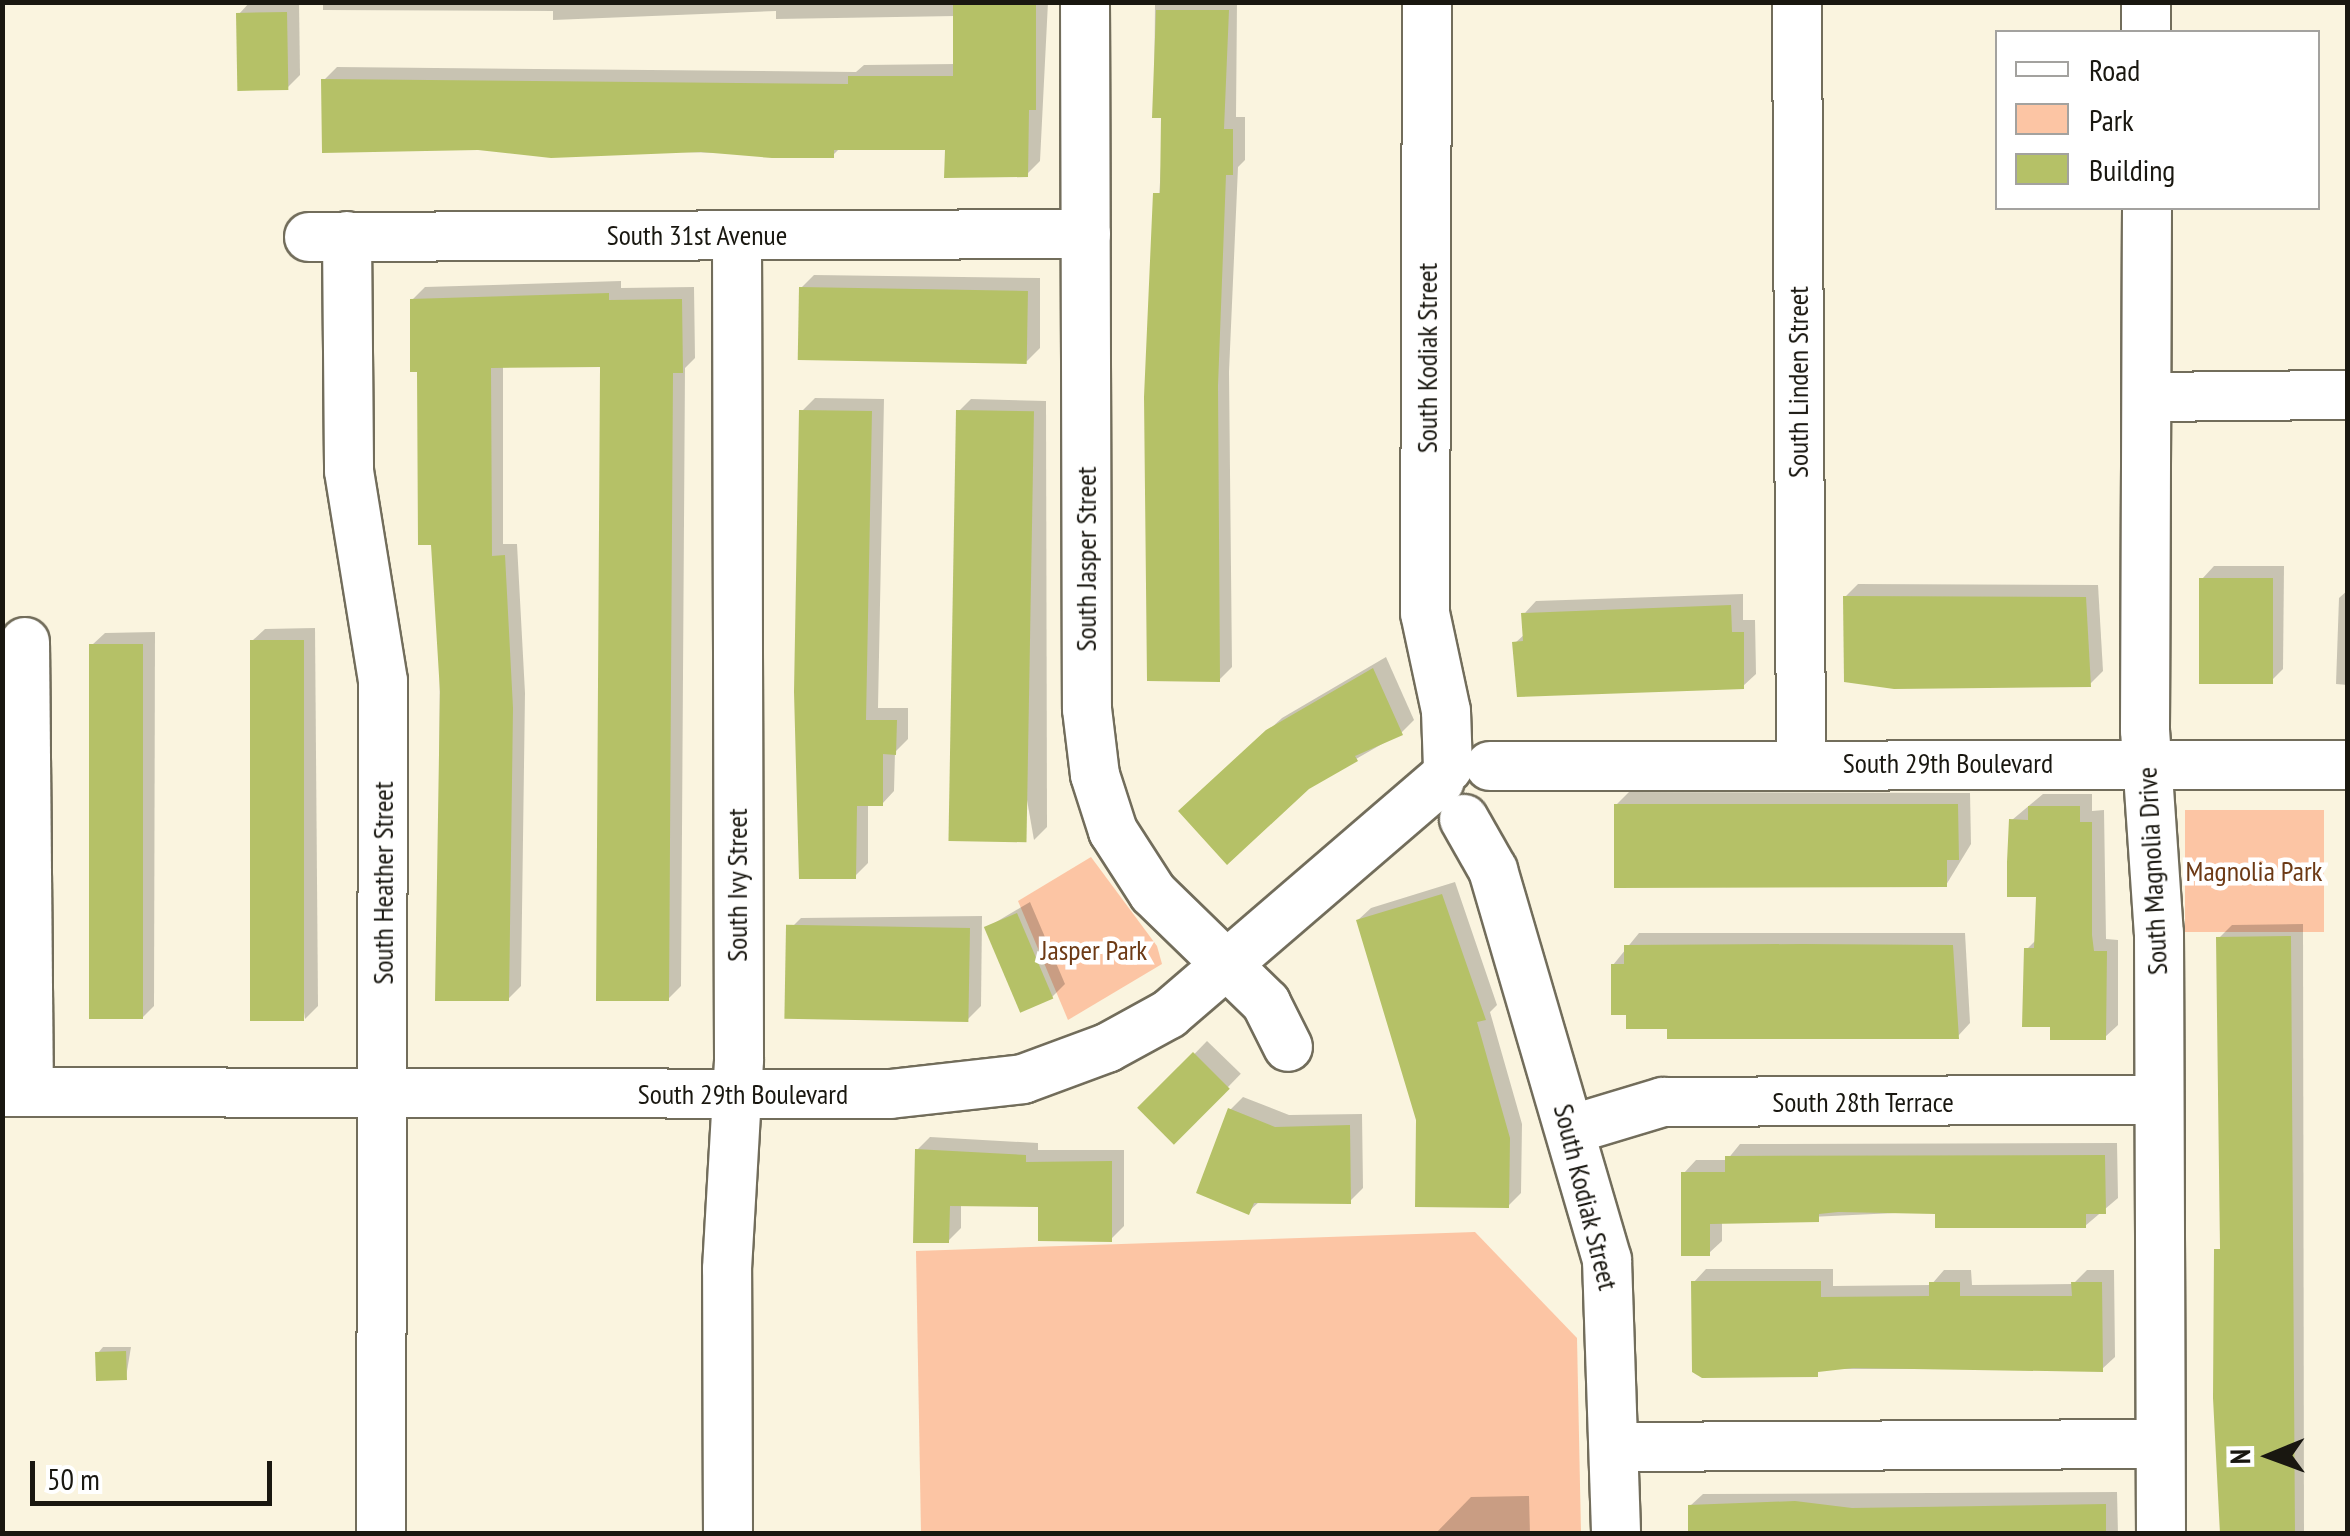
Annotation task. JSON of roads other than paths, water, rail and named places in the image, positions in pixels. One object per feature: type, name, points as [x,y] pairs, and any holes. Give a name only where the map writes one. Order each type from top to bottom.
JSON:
[{"type":"street","name":"South Jasper Street","points":[[1086,2],[1087,709],[1095,775],[1112,831],[1152,893],[1266,1003],[1288,1047]]},
{"type":"street","name":"South Kodiak Street","points":[[1428,2],[1426,613],[1446,712],[1573,1129],[1612,1296],[1616,1534]]},
{"type":"street","name":"South Linden Street","points":[[1797,2],[1801,762]]},
{"type":"street","points":[[2146,2],[2146,30]]},
{"type":"street","name":"South Magnolia Drive","points":[[2146,210],[2146,764],[2159,933],[2161,1534]]},
{"type":"street","name":"South 31st Avenue","points":[[328,237],[1086,234]]},
{"type":"street","name":"South Ivy Street","points":[[728,1534],[727,1269],[738,1094],[737,235]]},
{"type":"street","name":"South Heather Street","points":[[328,237],[349,471],[383,682],[381,1534]]},
{"type":"street","points":[[2147,397],[2348,395]]},
{"type":"street","points":[[16,1091],[18,668]]},
{"type":"street","name":"South 29th Boulevard","points":[[16,1091],[382,1095],[946,1092],[1023,1080],[1107,1048],[1169,1014],[1228,969],[1340,865],[1398,822],[1472,790],[1543,778],[1550,768],[1801,762],[2348,764]]},
{"type":"street","name":"South 28th Terrace","points":[[1573,1129],[1663,1102],[2158,1099]]},
{"type":"street","points":[[1616,1447],[2159,1444]]},
{"type":"park label","name":"Magnolia Park","points":[[2254,871]]},
{"type":"park label","name":"Jasper Park","points":[[1094,950]]}]
